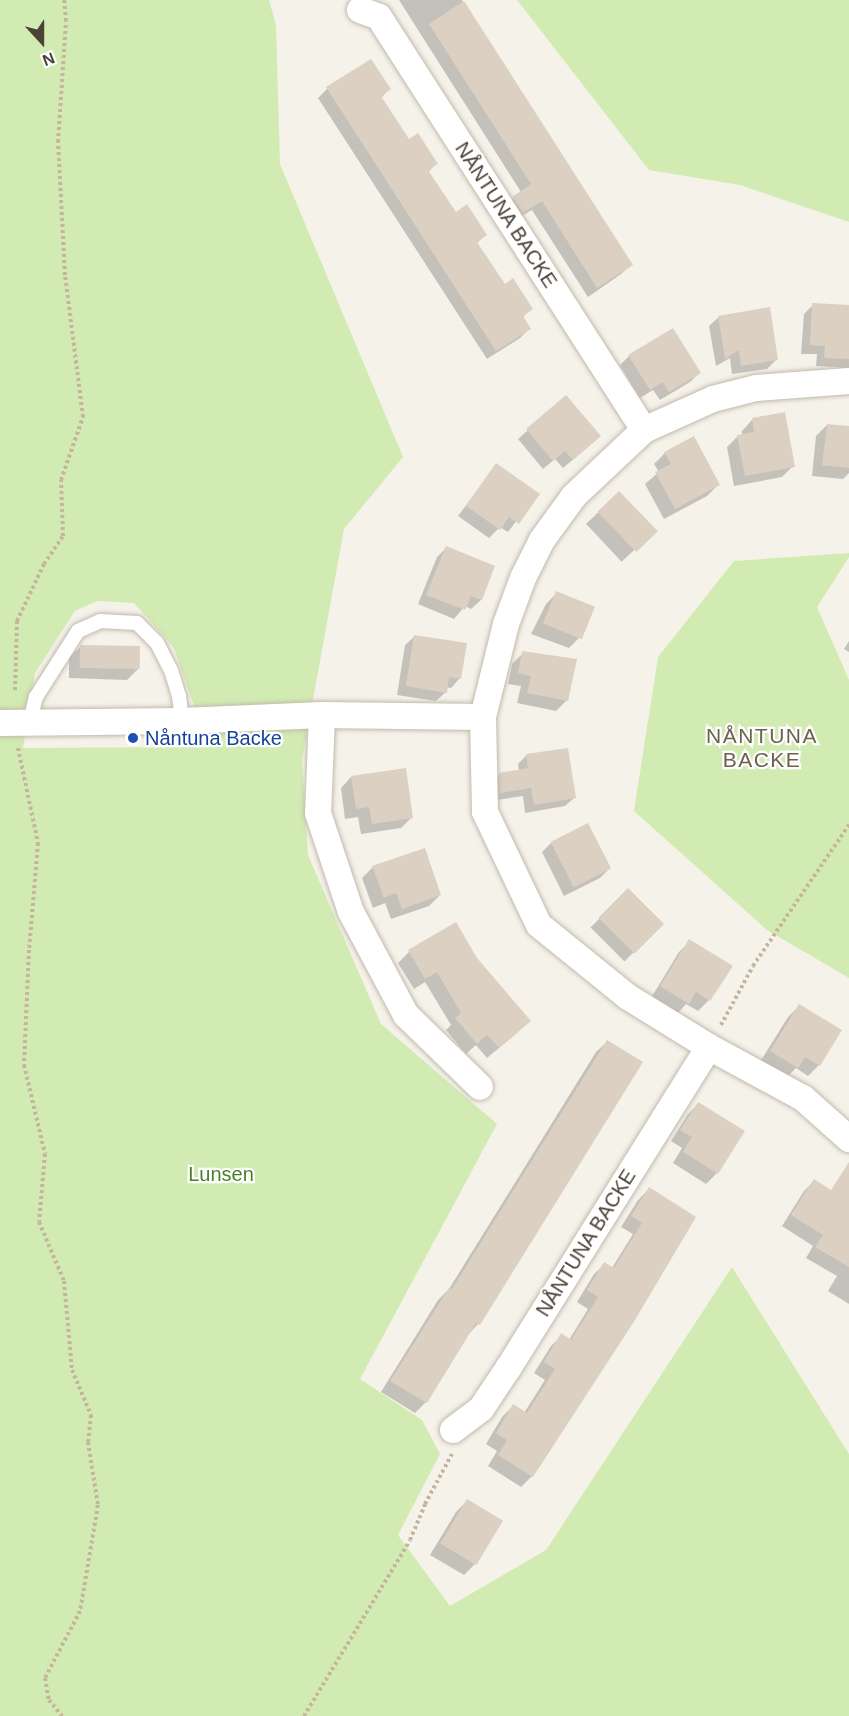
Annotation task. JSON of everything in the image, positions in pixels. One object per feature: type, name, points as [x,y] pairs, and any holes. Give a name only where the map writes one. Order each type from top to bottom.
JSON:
[{"type":"street","name":"NÅNTUNA BACKE","points":[[360,10],[379,17],[644,430]]},
{"type":"street","points":[[849,381],[756,388],[713,399],[644,430],[574,496],[542,540],[523,578],[506,624],[483,717],[485,812],[539,925],[628,998],[709,1047],[803,1098],[849,1139]]},
{"type":"street","points":[[14,723],[182,721],[322,715],[483,717]]},
{"type":"street","points":[[322,715],[318,813],[351,912],[406,1015],[480,1087]]},
{"type":"street","name":"NÅNTUNA BACKE","points":[[453,1430],[481,1409],[498,1384],[709,1047]]},
{"type":"lane","points":[[14,723],[36,697],[78,631],[100,621],[137,623],[157,643],[171,670],[179,696],[182,721]]},
{"type":"path","points":[[62,1716],[49,1700],[45,1678],[80,1611],[98,1505],[88,1442],[91,1415],[72,1370],[64,1281],[39,1222],[45,1154],[24,1065],[29,950],[38,843],[14,723],[17,621],[44,564],[63,536],[61,480],[83,417],[65,275],[58,142],[66,21],[64,0]]},
{"type":"path","points":[[709,1047],[753,966],[849,825]]},
{"type":"path","points":[[304,1716],[410,1540],[425,1504],[452,1458],[453,1430]]},
{"type":"green space","name":"Lunsen","points":[[0,0],[269,0],[276,25],[280,164],[403,457],[344,529],[302,760],[308,855],[381,1024],[497,1124],[360,1379],[422,1420],[440,1454],[398,1535],[450,1606],[546,1550],[732,1267],[849,1454],[849,1716],[0,1716]],"holes":[[[97,601],[134,603],[174,648],[208,747],[23,748],[35,673],[75,611]]]},
{"type":"green space","points":[[517,0],[849,0],[849,222],[740,185],[649,170]]},
{"type":"green space","points":[[849,553],[849,557],[817,607],[849,680],[849,978],[767,930],[634,811],[658,657],[734,561]]},
{"type":"building","points":[[464,1],[633,265],[597,288],[542,201],[523,213],[512,197],[531,184],[429,24]]},
{"type":"building","points":[[371,59],[391,89],[381,96],[409,139],[418,133],[438,164],[428,170],[456,212],[467,204],[487,235],[477,242],[505,284],[513,278],[533,309],[523,316],[531,329],[496,351],[326,87]]},
{"type":"building","points":[[812,303],[849,305],[849,359],[824,358],[825,346],[810,345]]},
{"type":"building","points":[[770,307],[778,360],[741,366],[739,350],[725,359],[718,316]]},
{"type":"building","points":[[673,328],[701,373],[669,392],[663,382],[650,390],[628,355]]},
{"type":"building","points":[[566,395],[601,436],[573,460],[565,451],[553,461],[526,429]]},
{"type":"building","points":[[785,412],[795,467],[745,476],[737,435],[754,432],[752,418]]},
{"type":"building","points":[[827,424],[849,426],[849,468],[822,465]]},
{"type":"building","points":[[694,436],[720,485],[675,509],[655,472],[671,464],[664,452]]},
{"type":"building","points":[[496,463],[540,494],[519,524],[509,517],[500,530],[466,506]]},
{"type":"building","points":[[619,491],[658,531],[636,552],[597,512]]},
{"type":"building","points":[[446,546],[495,566],[482,600],[471,596],[465,610],[426,595]]},
{"type":"building","points":[[556,591],[595,607],[582,639],[543,623]]},
{"type":"building","points":[[414,635],[467,643],[461,679],[449,677],[447,693],[406,686]]},
{"type":"building","points":[[80,645],[140,646],[140,669],[80,668]]},
{"type":"building","points":[[522,651],[577,659],[568,701],[527,693],[531,676],[518,673]]},
{"type":"building","points":[[568,748],[576,798],[534,805],[531,788],[500,793],[499,773],[528,768],[526,754]]},
{"type":"building","points":[[406,768],[413,818],[372,824],[369,807],[356,809],[351,776]]},
{"type":"building","points":[[588,823],[611,868],[574,888],[551,842]]},
{"type":"building","points":[[425,848],[441,895],[402,909],[396,893],[384,898],[372,866]]},
{"type":"building","points":[[628,888],[664,924],[634,954],[598,918]]},
{"type":"building","points":[[456,922],[477,958],[531,1021],[499,1048],[487,1035],[477,1044],[455,1018],[461,1013],[437,972],[425,979],[408,950]]},
{"type":"building","points":[[689,939],[733,966],[710,1001],[696,992],[689,1004],[660,986]]},
{"type":"building","points":[[799,1004],[842,1030],[820,1066],[805,1057],[798,1068],[770,1051]]},
{"type":"building","points":[[607,1040],[643,1062],[480,1325],[476,1323],[427,1403],[390,1381],[449,1288],[452,1289]]},
{"type":"building","points":[[698,1102],[745,1131],[718,1174],[683,1152],[692,1137],[680,1130]]},
{"type":"building","points":[[849,1162],[849,1267],[815,1247],[823,1235],[791,1215],[814,1179],[831,1190]]},
{"type":"building","points":[[649,1187],[696,1217],[635,1320],[533,1477],[498,1455],[507,1440],[496,1433],[513,1404],[527,1413],[555,1369],[544,1362],[561,1333],[571,1340],[598,1297],[587,1290],[604,1262],[614,1268],[642,1223],[631,1216]]},
{"type":"building","points":[[467,1499],[503,1521],[476,1565],[440,1544]]},
{"type":"place","name":"Nåntuna Backe","points":[[133,738]]},
{"type":"district","name":"NÅNTUNA BACKE","points":[[762,748]]}]
